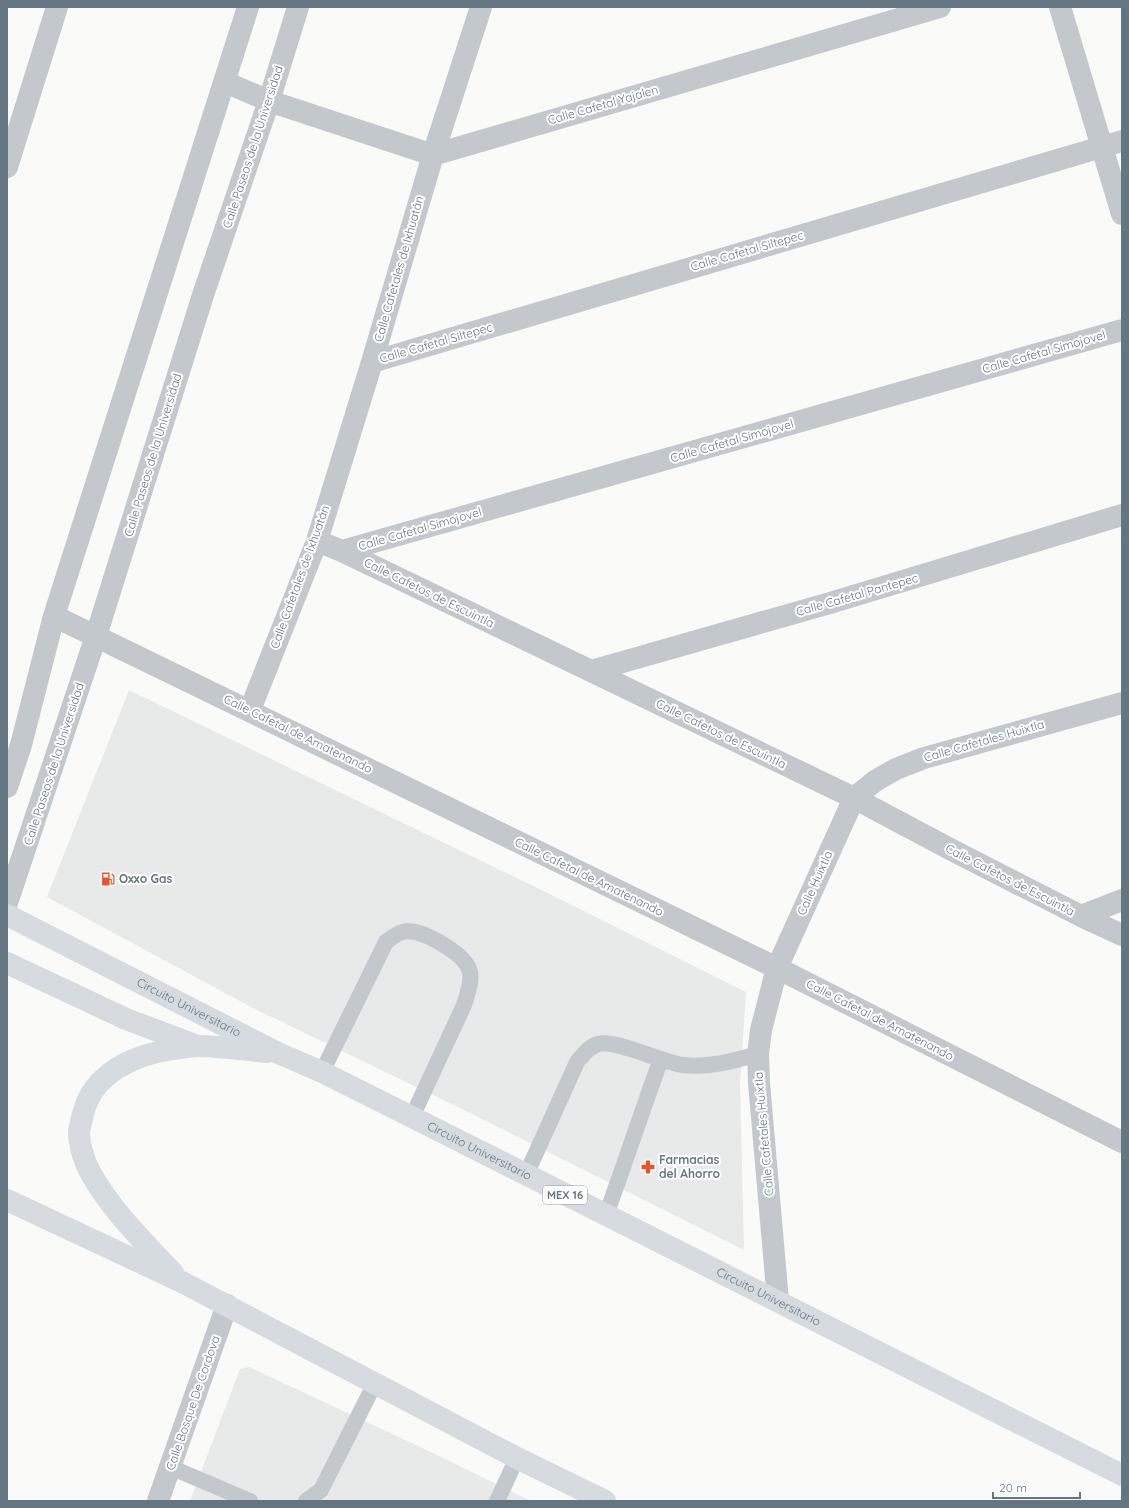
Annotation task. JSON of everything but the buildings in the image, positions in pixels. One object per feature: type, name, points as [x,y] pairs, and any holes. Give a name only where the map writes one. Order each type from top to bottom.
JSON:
[{"type":"highway","name":"Circuito Universitario","points":[[7,915],[278,1053],[322,1072],[1122,1475]]},
{"type":"highway","points":[[7,963],[126,1019],[196,1046]]},
{"type":"highway","points":[[182,1282],[137,1235],[108,1199],[90,1172],[82,1151],[79,1132],[85,1108],[93,1092],[105,1076],[126,1063],[155,1052],[196,1046],[278,1053]]},
{"type":"highway","points":[[7,1200],[182,1282],[517,1458],[605,1501]]},
{"type":"street","points":[[7,167],[16,110],[58,7]]},
{"type":"street","points":[[7,787],[14,740],[248,7]]},
{"type":"street","name":"Calle Paseos de la Universidad","points":[[7,903],[96,636],[203,295],[269,101],[298,7]]},
{"type":"street","name":"Calle Cafetales de Ixhuatán","points":[[250,710],[317,541],[433,155],[481,7]]},
{"type":"street","name":"Calle Cafetal Yajalen","points":[[433,155],[940,7]]},
{"type":"street","points":[[1060,7],[1112,144],[1122,214]]},
{"type":"street","points":[[225,82],[269,101],[433,155]]},
{"type":"street","name":"Calle Cafetal Siltepec","points":[[372,362],[1112,144]]},
{"type":"street","name":"Calle Cafetal Simojovel","points":[[342,551],[1122,330]]},
{"type":"street","name":"Calle Cafetal Pantepec","points":[[591,671],[845,598],[1122,515]]},
{"type":"street","name":"Calle Cafetos de Escuintla","points":[[317,541],[342,551],[854,798],[1081,916],[1122,935]]},
{"type":"street","name":"Calle Cafetal de Amatenando","points":[[54,616],[250,710],[777,968],[1122,1142]]},
{"type":"street","name":"Calle Cafetales Huixtla","points":[[854,798],[875,781],[896,769],[924,758],[1122,702]]},
{"type":"street","name":"Calle Huixtla","points":[[777,968],[854,798]]},
{"type":"street","points":[[1081,916],[1122,900]]},
{"type":"street","name":"Calle Cafetales Huixtla","points":[[777,968],[761,1030],[758,1054],[759,1084],[778,1301]]},
{"type":"street","name":"Calle Bosque De Cordova","points":[[158,1501],[227,1305]]},
{"type":"lane","points":[[322,1072],[386,942],[394,936],[407,931],[419,933],[451,949],[464,960],[470,972],[469,988],[464,1005],[412,1117]]},
{"type":"lane","points":[[526,1175],[577,1062],[590,1048],[599,1044],[610,1043],[672,1063],[695,1065],[735,1060],[758,1054]]},
{"type":"lane","points":[[606,1215],[626,1161],[637,1122],[661,1059]]},
{"type":"lane","points":[[306,1501],[321,1490],[375,1383]]},
{"type":"lane","points":[[497,1501],[517,1458]]},
{"type":"lane","points":[[170,1467],[250,1501]]},
{"type":"shaded area","points":[[129,690],[564,901],[746,992],[740,1084],[744,1250],[464,1110],[251,1007],[47,897]]},
{"type":"shaded area","points":[[249,1367],[435,1454],[531,1501],[190,1501],[240,1369]]},
{"type":"place","name":"Oxxo Gas","points":[[108,879]]},
{"type":"place","name":"Farmacias del Ahorro","points":[[648,1167]]}]
